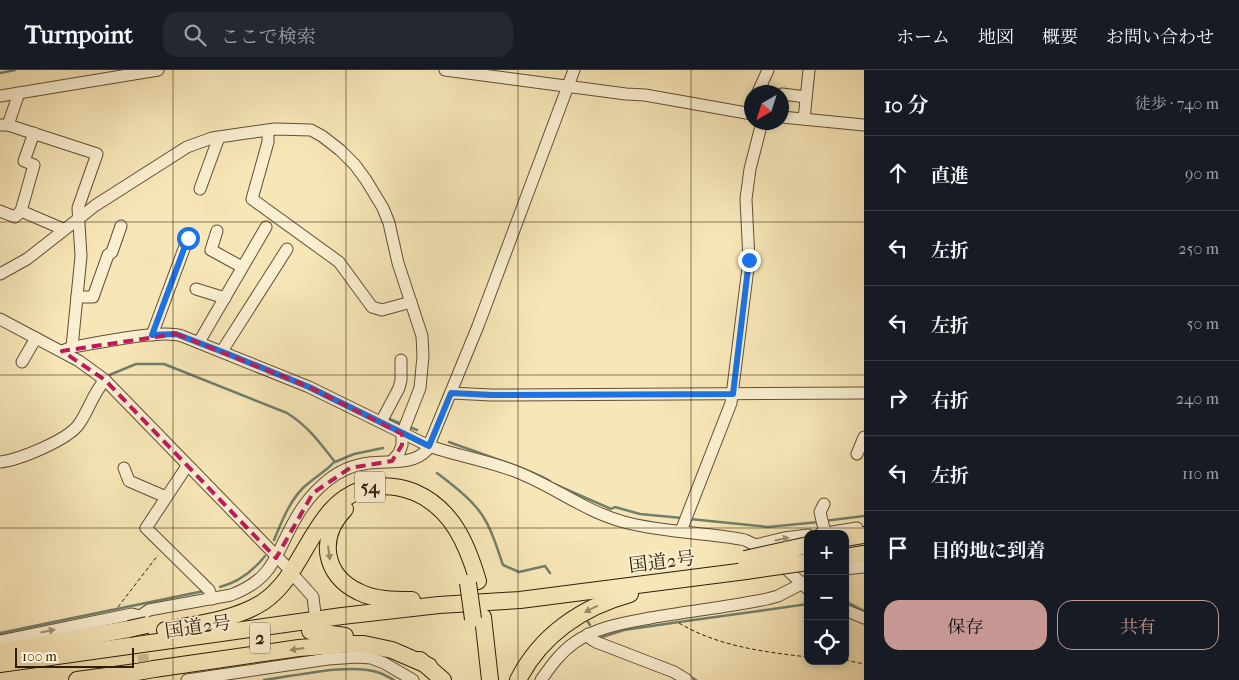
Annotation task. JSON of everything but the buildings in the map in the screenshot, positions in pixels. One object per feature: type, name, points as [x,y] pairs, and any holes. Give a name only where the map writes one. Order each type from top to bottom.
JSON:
[{"type":"highway","name":"54","points":[[0,664],[206,622],[242,612],[264,601],[288,577],[318,525],[340,502],[357,492],[377,486],[388,486],[409,490],[421,495],[448,516],[461,535],[470,556],[478,618],[490,680]]},
{"type":"highway","points":[[461,604],[442,599],[383,599],[360,592],[343,581],[332,567],[327,549],[330,531],[339,516],[346,509],[365,498],[387,495],[410,500],[438,518],[452,536],[473,582]]},
{"type":"highway","points":[[849,537],[864,534]]},
{"type":"highway","points":[[575,594],[617,582],[746,565],[804,546]]},
{"type":"highway","points":[[849,556],[864,554]]},
{"type":"highway","name":"国道2号","points":[[0,664],[342,616],[575,594],[705,577],[746,565],[804,562]]},
{"type":"highway","points":[[518,680],[530,658],[549,638],[569,621],[592,608],[617,598],[705,577]]},
{"type":"highway","name":"国道2号","points":[[0,675],[520,600]]},
{"type":"highway","points":[[0,652],[139,625],[237,610],[264,601]]},
{"type":"highway","points":[[478,618],[480,680]]},
{"type":"highway","points":[[310,631],[378,641],[405,651],[429,666],[444,680]]},
{"type":"highway","points":[[77,680],[145,672],[299,648],[350,644],[364,644],[392,650],[429,666]]},
{"type":"street","points":[[0,96],[158,70]]},
{"type":"street","points":[[445,70],[645,95],[744,113]]},
{"type":"street","points":[[0,641],[132,614],[139,625],[149,610],[231,595],[243,590],[266,573],[276,558],[302,507],[313,493],[328,480],[342,471],[359,465],[417,459],[429,446],[451,393],[574,70]]},
{"type":"street","points":[[761,85],[768,70]]},
{"type":"street","points":[[804,119],[809,70]]},
{"type":"street","points":[[19,92],[4,125],[97,154],[78,208],[81,256],[70,347],[79,360],[103,379],[287,568]]},
{"type":"street","points":[[789,95],[806,97]]},
{"type":"street","points":[[789,118],[864,125]]},
{"type":"street","points":[[268,130],[268,142],[252,200],[339,262],[372,307],[382,310],[412,302]]},
{"type":"street","points":[[0,274],[27,259],[80,216],[187,147],[219,137],[268,130],[311,130],[340,150],[355,165],[366,180],[389,223],[398,263],[422,336],[424,356],[422,373],[415,402],[402,434],[402,444],[399,453],[392,461]]},
{"type":"street","points":[[683,522],[733,394],[749,260],[746,199],[750,169],[760,130]]},
{"type":"street","points":[[0,211],[15,217],[21,210],[34,165],[24,161],[34,133]]},
{"type":"street","points":[[200,190],[219,137]]},
{"type":"street","points":[[21,210],[63,229]]},
{"type":"street","points":[[77,297],[93,297],[121,226]]},
{"type":"street","points":[[200,340],[266,227]]},
{"type":"street","points":[[217,232],[211,250],[242,267]]},
{"type":"street","points":[[153,333],[188,238]]},
{"type":"street","points":[[223,349],[287,249]]},
{"type":"street","points":[[196,289],[225,298]]},
{"type":"street","points":[[0,319],[36,338],[70,347],[153,333],[176,334],[200,340],[309,387],[429,446],[516,472],[589,510],[648,527],[683,522],[756,545],[776,558],[804,583]]},
{"type":"street","points":[[22,362],[36,338]]},
{"type":"street","points":[[381,422],[399,388],[401,360]]},
{"type":"street","points":[[0,464],[14,460],[70,433],[80,423],[103,379]]},
{"type":"street","points":[[451,393],[492,395],[864,393]]},
{"type":"street","points":[[857,454],[864,437]]},
{"type":"street","points":[[187,466],[146,528],[210,590],[212,599]]},
{"type":"street","points":[[124,468],[129,480],[166,497]]},
{"type":"street","points":[[824,504],[820,512],[822,527],[864,528]]},
{"type":"street","points":[[756,545],[804,536]]},
{"type":"street","points":[[849,569],[864,567]]},
{"type":"street","points":[[297,579],[313,597],[315,614]]},
{"type":"street","points":[[541,680],[564,651],[597,630],[626,623],[767,599],[804,586]]},
{"type":"street","points":[[849,612],[864,618]]},
{"type":"street","points":[[588,634],[596,642],[674,672],[687,680]]},
{"type":"street","points":[[187,680],[320,655],[371,658],[397,669],[413,680]]},
{"type":"path","points":[[117,607],[165,546]]},
{"type":"path","points":[[678,622],[713,640],[804,655]]},
{"type":"path","points":[[849,661],[864,664]]},
{"type":"highlighted area","points":[[176,334],[309,387],[402,434],[402,445],[392,461],[350,468],[313,493],[276,558],[105,380],[62,351]]},
{"type":"waterway","points":[[0,73],[15,70]]},
{"type":"waterway","points":[[107,376],[136,364],[164,364],[287,413],[307,429],[335,462],[354,454],[383,448]]},
{"type":"waterway","points":[[387,418],[402,424]]},
{"type":"waterway","points":[[409,427],[417,430]]},
{"type":"waterway","points":[[449,442],[513,465],[550,481]]},
{"type":"waterway","points":[[274,540],[286,512],[298,493],[334,462]]},
{"type":"waterway","points":[[437,473],[462,492],[480,512],[492,534],[503,565],[519,572],[545,566],[550,573]]},
{"type":"waterway","points":[[554,484],[611,509],[615,507],[640,514],[682,518]]},
{"type":"waterway","points":[[824,521],[864,516]]},
{"type":"waterway","points":[[690,519],[768,527],[819,522]]},
{"type":"waterway","points":[[220,587],[245,575],[265,556]]},
{"type":"waterway","points":[[0,633],[204,591]]},
{"type":"waterway","points":[[849,603],[864,611]]},
{"type":"waterway","points":[[599,638],[624,630],[804,605]]},
{"type":"waterway","points":[[264,680],[339,669],[368,670],[380,673],[394,680]]},
{"type":"waterway","points":[[689,676],[696,680]]},
{"type":"tunnel","points":[[141,638],[144,666]]},
{"type":"route","points":[[188,238],[152,335],[176,334],[228,354],[309,387],[429,446],[451,393],[492,395],[733,394],[749,260]]}]
